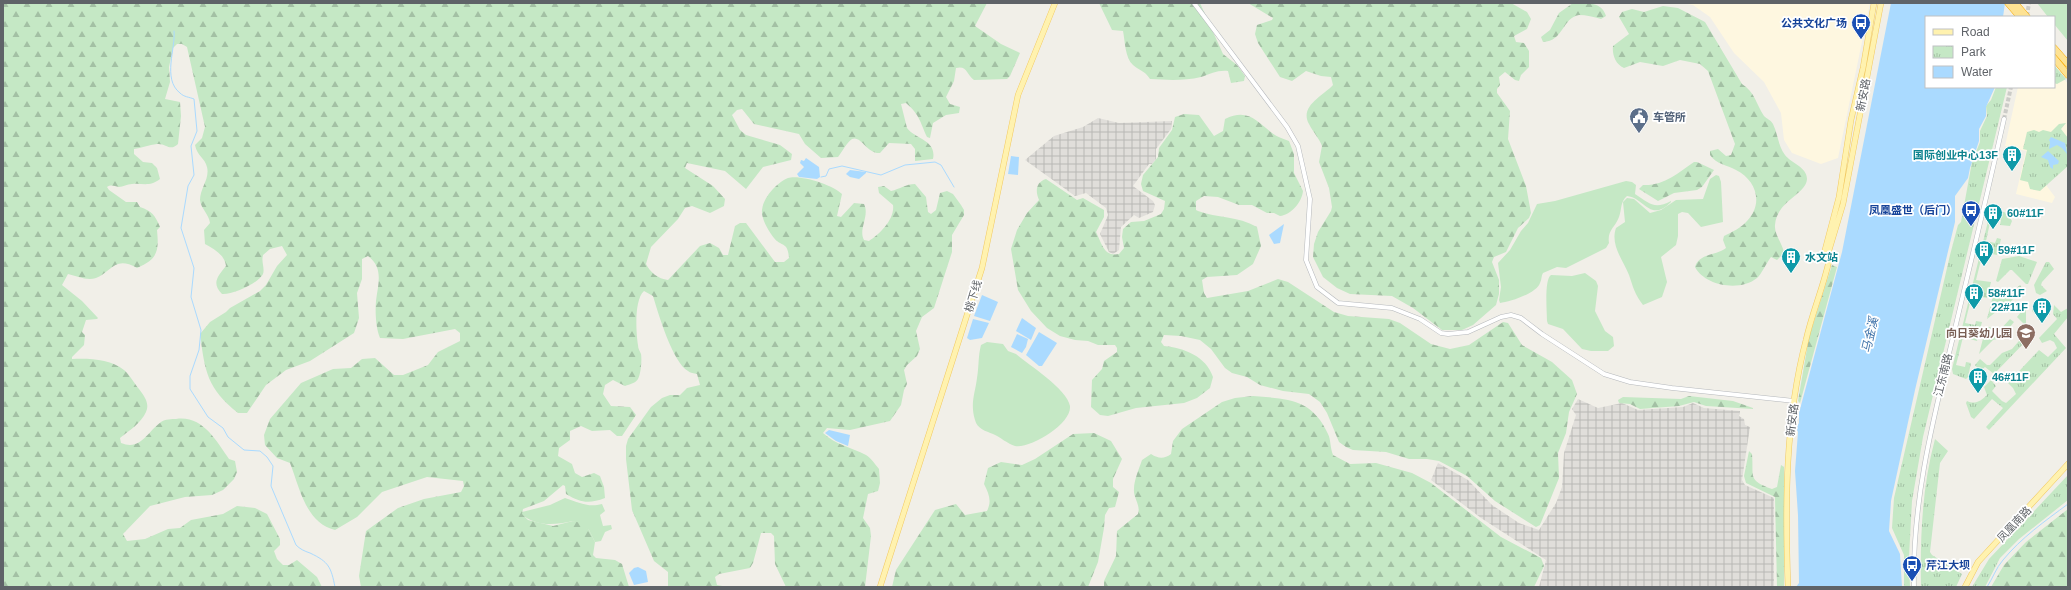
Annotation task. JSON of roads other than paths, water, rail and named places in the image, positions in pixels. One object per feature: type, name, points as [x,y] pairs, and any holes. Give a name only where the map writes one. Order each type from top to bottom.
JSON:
[{"type":"highway","points":[[2008,3],[2023,16]]},
{"type":"highway","points":[[2014,3],[2023,16]]},
{"type":"highway","points":[[2055,49],[2068,64]]},
{"type":"highway","points":[[2055,59],[2068,75]]},
{"type":"main road","name":"桃下线","points":[[880,587],[982,268],[1018,95],[1055,3]]},
{"type":"main road","name":"新安路","points":[[1788,587],[1786,471],[1794,401],[1806,340],[1829,261],[1825,250],[1839,197],[1851,120],[1863,68],[1874,3]]},
{"type":"main road","name":"新安路","points":[[1827,257],[1843,204],[1881,3]]},
{"type":"main road","name":"凤凰南路","points":[[1965,587],[1978,562],[2068,464]]},
{"type":"street","points":[[1194,3],[1286,127],[1298,146],[1310,199],[1306,260],[1317,287],[1338,303],[1392,308],[1420,319],[1441,333],[1448,334],[1468,332],[1501,317],[1511,315],[1521,318],[1542,334],[1604,374],[1630,382],[1794,401]]},
{"type":"street","name":"江东南路","points":[[1914,587],[1913,554],[1918,495],[1928,438],[2004,119]]},
{"type":"water","name":"马金溪","points":[[1891,3],[2005,3],[2003,16],[1925,16],[1925,88],[1995,88],[1986,107],[1986,116],[1979,129],[1979,141],[1968,178],[1955,196],[1955,222],[1915,390],[1891,501],[1889,531],[1900,554],[1902,587],[1796,587],[1799,583],[1798,515],[1795,471],[1798,432],[1796,428],[1799,423],[1799,413],[1842,252]]},
{"type":"water","points":[[2051,137],[2065,143],[2067,154],[2057,145],[2049,149],[2049,140]]},
{"type":"water","points":[[2048,151],[2059,161],[2058,164],[2053,165],[2053,169],[2050,167],[2048,160],[2041,157]]},
{"type":"water","points":[[1011,156],[1019,157],[1018,175],[1008,174]]},
{"type":"water","points":[[806,158],[819,167],[820,177],[817,179],[799,177],[797,174],[804,167],[800,163],[801,160],[804,161]]},
{"type":"water","points":[[850,170],[866,173],[859,179],[850,177],[846,174]]},
{"type":"water","points":[[1284,224],[1280,243],[1274,244],[1269,235]]},
{"type":"water","points":[[982,295],[998,302],[990,321],[974,316]]},
{"type":"water","points":[[1022,318],[1036,328],[1031,340],[1016,331]]},
{"type":"water","points":[[973,319],[989,323],[982,338],[970,340],[967,338]]},
{"type":"water","points":[[1039,332],[1057,343],[1042,366],[1039,366],[1026,355]]},
{"type":"water","points":[[1017,334],[1028,339],[1026,347],[1022,353],[1011,347]]},
{"type":"water","points":[[829,430],[850,435],[848,446],[836,441],[825,433]]},
{"type":"water","points":[[638,567],[646,571],[648,582],[634,585],[629,573],[634,568]]},
{"type":"waterway","points":[[174,31],[171,63],[172,80],[180,93],[194,99],[197,131],[191,146],[194,175],[188,186],[181,228],[194,268],[191,297],[201,330],[199,350],[190,376],[190,389],[208,417],[223,428],[228,437],[244,450],[260,451],[267,457],[273,466],[271,486],[296,545],[302,550],[325,562],[330,570],[335,587]]},
{"type":"waterway","points":[[821,177],[826,176],[829,169],[842,166],[881,175],[905,165],[935,162],[941,165],[954,187]]},
{"type":"waterway","points":[[1987,587],[1998,566],[2010,552],[2034,530],[2068,504]]},
{"type":"tunnel","points":[[2027,16],[2029,3]]},
{"type":"tunnel","points":[[2004,119],[2011,88]]},
{"type":"place","name":"公共文化广场","points":[[1861,40]]},
{"type":"place","name":"车管所","points":[[1639,134]]},
{"type":"place","name":"国际创业中心13F","points":[[2012,172]]},
{"type":"place","name":"凤凰盛世（后门）","points":[[1971,227]]},
{"type":"place","name":"60#11F","points":[[1993,230]]},
{"type":"place","name":"59#11F","points":[[1984,267]]},
{"type":"place","name":"水文站","points":[[1791,274]]},
{"type":"place","name":"58#11F","points":[[1974,310]]},
{"type":"place","name":"22#11F","points":[[2042,324]]},
{"type":"place","name":"向日葵幼儿园","points":[[2026,350]]},
{"type":"place","name":"46#11F","points":[[1978,394]]},
{"type":"place","name":"芹江大坝","points":[[1912,582]]}]
